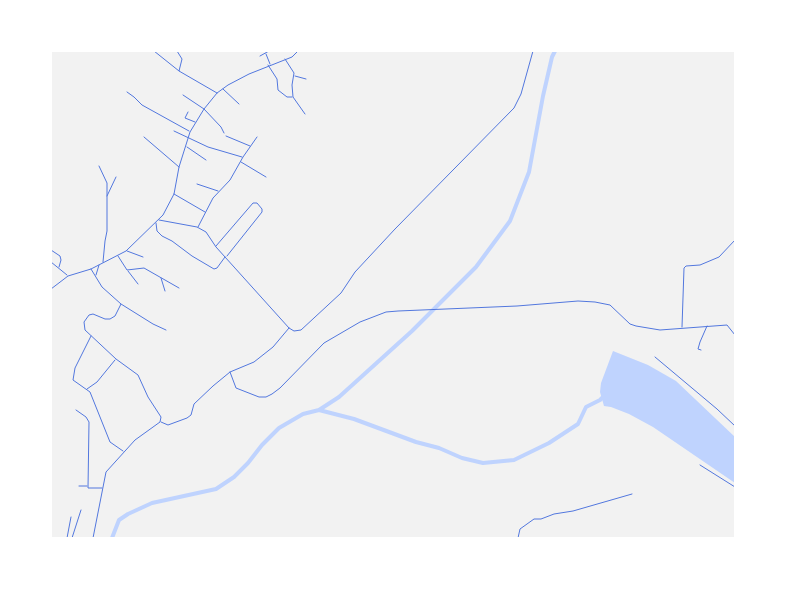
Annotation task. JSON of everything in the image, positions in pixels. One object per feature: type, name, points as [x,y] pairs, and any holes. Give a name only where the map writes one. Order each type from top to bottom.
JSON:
[{"type":"street","points":[[154,51],[179,71],[217,93]]},
{"type":"street","points":[[177,51],[182,59],[179,71]]},
{"type":"street","points":[[260,56],[269,51]]},
{"type":"street","points":[[51,290],[68,276],[91,269],[126,251],[166,212],[174,194],[179,167],[190,132],[204,109],[217,93],[269,65],[292,57],[298,51]]},
{"type":"street","points":[[159,220],[197,227],[206,232],[216,247],[289,328],[294,331],[301,330],[341,293],[355,272],[395,229],[514,108],[522,94],[532,51]]},
{"type":"street","points":[[266,54],[269,65],[277,79],[279,91],[287,97],[293,97]]},
{"type":"street","points":[[285,59],[292,69],[294,76],[292,85],[293,97],[305,114]]},
{"type":"street","points":[[294,76],[306,79]]},
{"type":"street","points":[[222,89],[238,104]]},
{"type":"street","points":[[127,92],[142,105],[190,132]]},
{"type":"street","points":[[183,95],[204,109],[222,127],[224,133]]},
{"type":"street","points":[[188,112],[185,118],[196,122]]},
{"type":"street","points":[[174,131],[208,147],[243,157]]},
{"type":"street","points":[[226,136],[251,146]]},
{"type":"street","points":[[144,137],[179,167]]},
{"type":"street","points":[[197,227],[219,191],[230,180],[243,157],[258,137]]},
{"type":"street","points":[[186,147],[197,156],[206,160]]},
{"type":"street","points":[[241,162],[266,176]]},
{"type":"street","points":[[98,166],[107,183],[107,231],[104,242],[103,263]]},
{"type":"street","points":[[107,197],[116,177]]},
{"type":"street","points":[[197,184],[219,191]]},
{"type":"street","points":[[174,194],[205,213]]},
{"type":"street","points":[[156,223],[157,231],[162,236],[208,266],[217,268],[262,212],[260,206],[254,202],[216,247]]},
{"type":"street","points":[[682,328],[684,268],[686,266],[700,265],[719,257],[735,240]]},
{"type":"street","points":[[51,250],[61,260],[59,267]]},
{"type":"street","points":[[126,251],[143,257]]},
{"type":"street","points":[[118,256],[138,284]]},
{"type":"street","points":[[51,263],[59,267],[68,276]]},
{"type":"street","points":[[95,276],[99,265]]},
{"type":"street","points":[[128,270],[144,268],[178,288]]},
{"type":"street","points":[[91,269],[102,287],[120,304],[126,305],[153,324],[166,330]]},
{"type":"street","points":[[161,278],[165,291]]},
{"type":"street","points":[[230,372],[234,386],[240,390],[259,397],[272,394],[324,344],[351,326],[386,312],[586,301],[610,305],[633,325],[660,330],[728,325],[735,335]]},
{"type":"street","points":[[120,304],[115,316],[105,319],[93,314],[89,315],[84,322],[84,327],[116,359],[138,375],[151,403],[160,414],[160,422]]},
{"type":"street","points":[[701,350],[698,348],[706,326]]},
{"type":"street","points":[[160,422],[168,425],[187,418],[191,415],[194,404],[230,372],[254,362],[273,347],[289,328]]},
{"type":"street","points":[[91,336],[73,377],[75,382],[90,392],[110,442],[123,451]]},
{"type":"street","points":[[655,357],[735,426]]},
{"type":"street","points":[[86,389],[97,382],[116,359]]},
{"type":"street","points":[[76,410],[86,417],[89,422],[88,492]]},
{"type":"street","points":[[92,538],[106,472],[123,451],[160,422]]},
{"type":"street","points":[[700,465],[735,487]]},
{"type":"street","points":[[79,486],[102,488]]},
{"type":"street","points":[[518,538],[520,529],[534,519],[632,494]]},
{"type":"street","points":[[72,538],[81,510]]},
{"type":"street","points":[[67,538],[70,518]]},
{"type":"water","points":[[613,351],[648,365],[676,381],[735,437],[735,483],[653,427],[629,414],[604,406],[600,392],[601,383]]},
{"type":"waterway","points":[[112,538],[119,520],[128,514],[152,503],[216,489],[234,477],[279,428],[303,414],[319,410],[339,397],[412,331],[476,267],[510,221],[529,172],[543,96],[555,51]]},
{"type":"waterway","points":[[319,410],[354,419],[416,442],[439,448],[462,458],[483,463],[514,460],[549,443],[578,424],[586,407],[604,396]]}]
